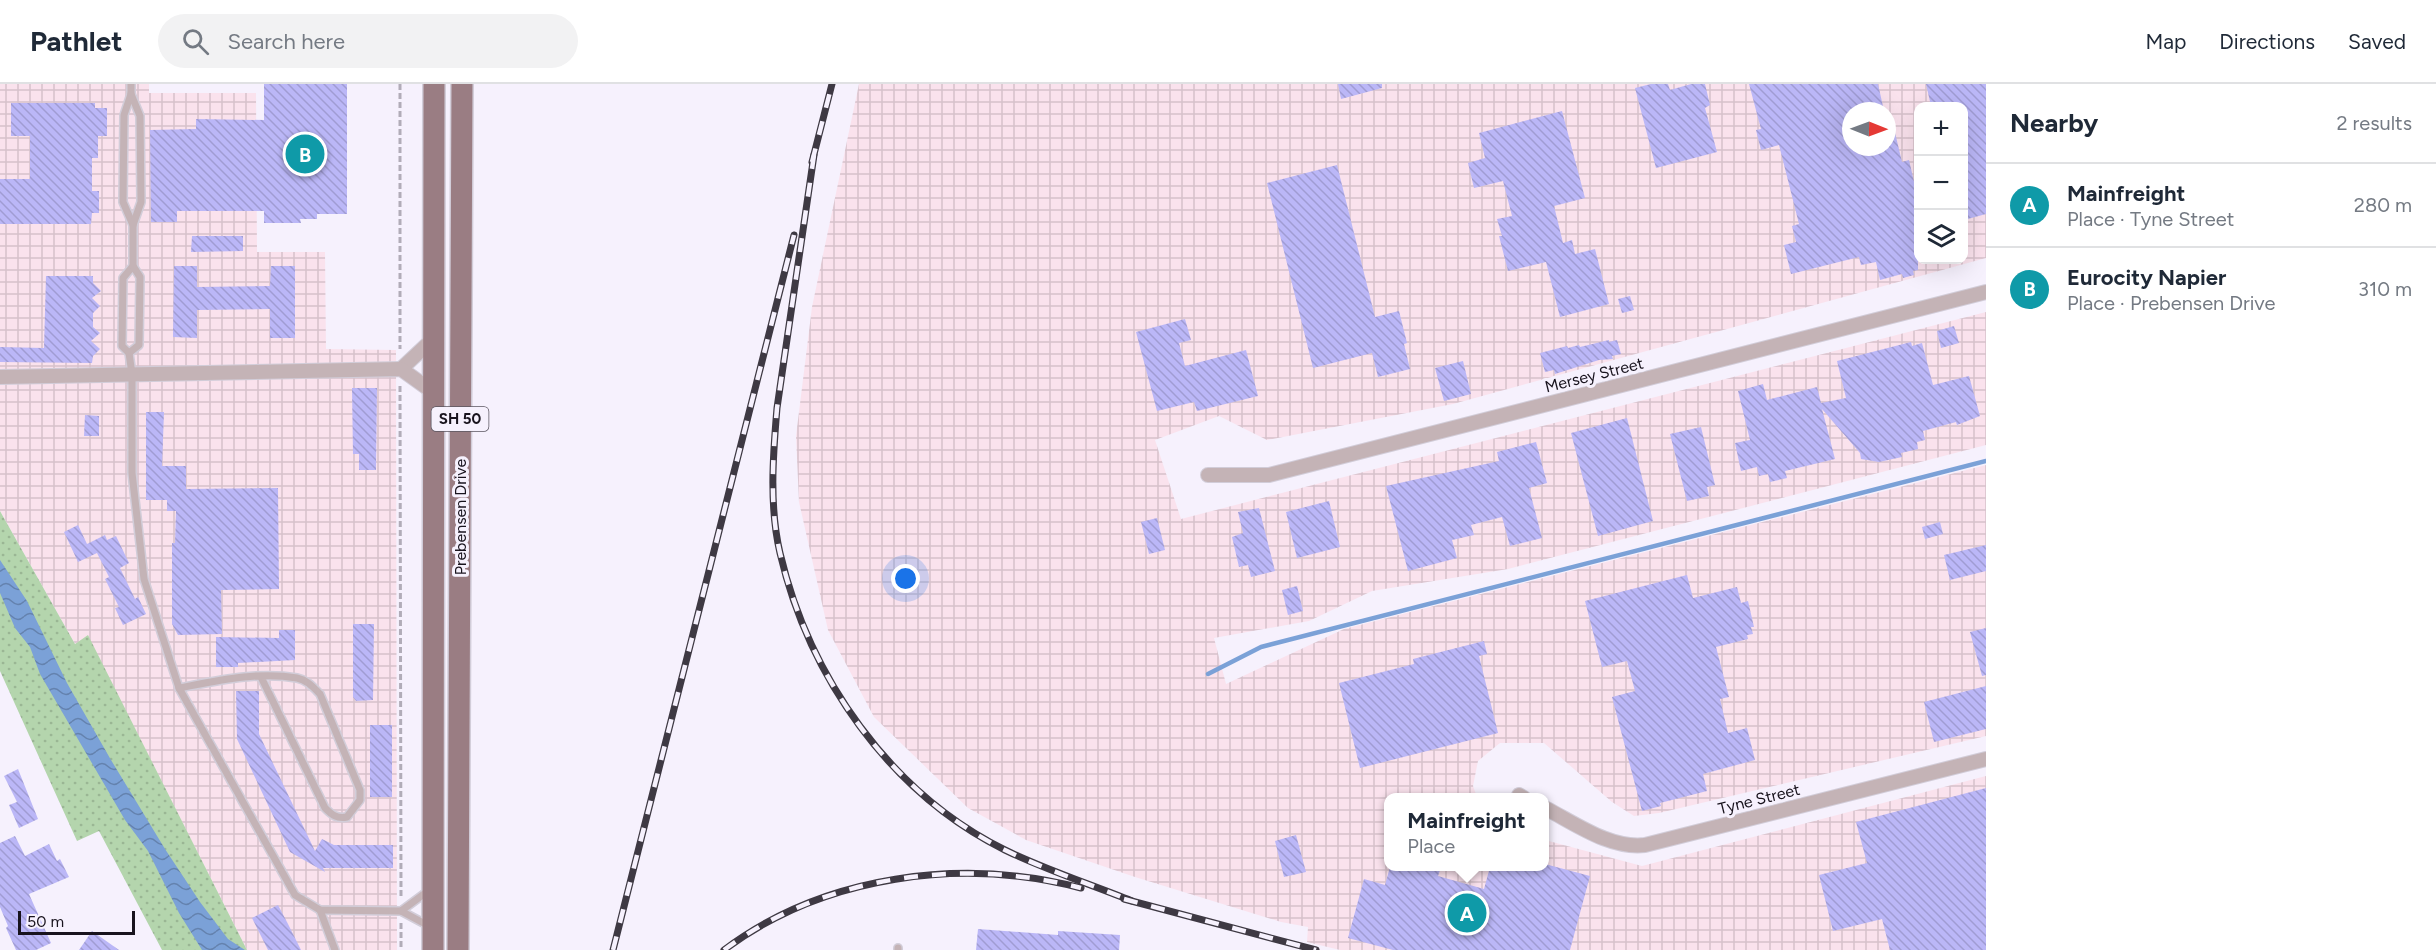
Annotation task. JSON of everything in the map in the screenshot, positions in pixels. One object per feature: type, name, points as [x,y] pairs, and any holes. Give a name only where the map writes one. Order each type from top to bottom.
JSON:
[{"type":"main road","name":"Prebensen Drive","points":[[433,950],[434,84]]},
{"type":"main road","name":"Prebensen Drive","points":[[458,950],[462,84]]},
{"type":"street","name":"Mersey Street","points":[[1208,475],[1269,475],[1986,292]]},
{"type":"street","points":[[400,369],[434,339]]},
{"type":"street","points":[[0,377],[400,369],[433,392]]},
{"type":"street","name":"Tyne Street","points":[[1549,810],[1610,841],[1633,846],[1645,845],[1986,759]]},
{"type":"lane","points":[[131,84],[131,94],[124,115],[123,202],[133,225]]},
{"type":"lane","points":[[129,353],[139,345],[140,277],[133,266],[133,225],[141,202],[140,116],[131,94]]},
{"type":"lane","points":[[133,266],[123,278],[122,346],[129,353],[132,374],[132,473],[144,579],[178,688],[295,895],[320,910],[401,911],[433,928]]},
{"type":"lane","points":[[178,688],[229,678],[261,677],[298,678],[310,684],[320,694],[360,789],[360,800],[347,817],[340,819],[325,808],[261,677]]},
{"type":"lane","points":[[401,911],[434,885]]},
{"type":"lane","points":[[320,910],[334,950]]},
{"type":"path","points":[[400,84],[401,950]]},
{"type":"shaded area","points":[[0,84],[149,84],[149,93],[256,93],[257,252],[325,252],[326,349],[396,350],[397,950],[247,950],[88,636],[75,644],[0,511]]},
{"type":"shaded area","points":[[859,84],[1986,84],[1986,258],[1968,263],[1968,102],[1914,102],[1914,264],[1964,264],[1453,404],[1267,440],[1219,416],[1155,440],[1181,519],[1986,312],[1986,445],[1508,569],[1372,591],[1309,621],[1214,638],[1226,684],[1344,629],[1986,465],[1986,736],[1659,813],[1634,816],[1612,802],[1544,743],[1500,743],[1478,761],[1473,786],[1476,793],[1384,793],[1384,871],[1549,871],[1549,841],[1642,866],[1986,776],[1986,950],[1340,950],[1307,942],[1308,927],[1281,922],[1135,877],[1026,840],[968,808],[874,717],[828,630],[799,502],[796,436],[812,307]]},
{"type":"green space","points":[[0,511],[75,644],[88,635],[247,950],[162,950],[99,831],[77,841],[0,671]]},
{"type":"water","points":[[0,560],[27,601],[67,683],[165,849],[228,939],[245,950],[202,950],[179,913],[148,851],[125,820],[40,674],[30,647],[15,628],[0,593]]},
{"type":"building","points":[[264,84],[347,84],[347,214],[317,214],[317,219],[300,219],[301,223],[264,223],[264,211],[177,211],[177,222],[151,222],[150,130],[196,129],[196,119],[264,120]]},
{"type":"building","points":[[1338,84],[1382,84],[1382,88],[1341,99]]},
{"type":"building","points":[[1651,84],[1668,84],[1670,90],[1691,84],[1705,84],[1710,105],[1705,108],[1717,152],[1656,168],[1635,88]]},
{"type":"building","points":[[1749,84],[1878,84],[1882,102],[1842,102],[1842,156],[1896,156],[1896,137],[1902,162],[1909,160],[1914,182],[1914,264],[1918,264],[1918,270],[1913,271],[1914,275],[1903,278],[1902,274],[1880,280],[1876,262],[1861,265],[1859,257],[1791,274],[1784,245],[1796,242],[1792,226],[1799,224],[1779,145],[1761,150],[1756,130],[1761,129]]},
{"type":"building","points":[[1926,84],[1986,84],[1986,214],[1968,219],[1968,102],[1930,102]]},
{"type":"building","points":[[11,103],[95,103],[95,108],[107,108],[107,136],[98,136],[98,158],[92,158],[92,191],[99,191],[99,213],[92,213],[91,224],[0,224],[0,179],[30,179],[30,136],[11,136]]},
{"type":"building","points":[[1562,111],[1585,198],[1554,206],[1563,243],[1572,240],[1575,254],[1595,249],[1609,304],[1560,317],[1546,262],[1508,271],[1497,219],[1512,216],[1503,181],[1474,188],[1468,163],[1485,158],[1479,133]]},
{"type":"building","points":[[1337,165],[1375,317],[1399,311],[1407,343],[1404,344],[1410,369],[1378,377],[1372,353],[1313,368],[1267,183]]},
{"type":"building","points":[[192,236],[243,236],[243,251],[191,252]]},
{"type":"building","points":[[174,266],[197,266],[197,287],[270,286],[271,266],[295,266],[295,338],[270,338],[270,309],[197,310],[197,338],[173,337]]},
{"type":"building","points":[[46,276],[93,276],[93,283],[101,291],[92,298],[100,306],[93,313],[93,327],[100,333],[91,341],[100,349],[93,356],[92,363],[0,362],[0,347],[44,348]]},
{"type":"building","points":[[1630,296],[1634,310],[1622,313],[1618,299]]},
{"type":"building","points":[[1185,319],[1191,340],[1179,343],[1185,366],[1246,350],[1258,396],[1197,411],[1194,402],[1157,411],[1136,332]]},
{"type":"building","points":[[1954,326],[1959,343],[1941,348],[1937,331]]},
{"type":"building","points":[[1609,340],[1609,342],[1617,340],[1621,354],[1612,356],[1613,359],[1599,360],[1555,374],[1554,370],[1545,372],[1540,353],[1567,346],[1568,348],[1579,345],[1580,347]]},
{"type":"building","points":[[1911,342],[1912,346],[1922,343],[1933,385],[1969,376],[1980,416],[1957,425],[1956,422],[1923,431],[1925,440],[1917,442],[1918,449],[1901,453],[1902,457],[1879,462],[1861,459],[1860,453],[1822,409],[1835,459],[1785,471],[1787,478],[1770,482],[1768,474],[1759,476],[1757,467],[1741,471],[1735,443],[1750,440],[1738,391],[1763,384],[1767,400],[1817,387],[1821,403],[1846,398],[1837,361]]},
{"type":"building","points":[[1463,361],[1471,394],[1444,401],[1435,368]]},
{"type":"building","points":[[352,388],[377,388],[376,470],[359,470],[359,454],[353,454]]},
{"type":"building","points":[[146,412],[164,412],[162,466],[186,466],[186,489],[278,488],[279,589],[221,590],[222,634],[178,635],[172,624],[172,543],[175,543],[176,511],[167,511],[167,500],[146,500]]},
{"type":"building","points":[[85,415],[99,416],[99,436],[84,436]]},
{"type":"building","points":[[1627,418],[1653,521],[1598,536],[1571,433]]},
{"type":"building","points":[[1701,427],[1715,485],[1707,487],[1709,496],[1687,501],[1670,434]]},
{"type":"building","points":[[1536,442],[1547,483],[1529,488],[1542,538],[1510,546],[1502,517],[1471,525],[1474,535],[1452,540],[1457,558],[1408,571],[1386,486],[1499,461],[1497,452]]},
{"type":"building","points":[[1329,501],[1340,547],[1297,558],[1286,512]]},
{"type":"building","points":[[1259,508],[1275,571],[1251,577],[1248,565],[1239,567],[1232,537],[1243,533],[1238,512]]},
{"type":"building","points":[[1157,518],[1165,550],[1149,554],[1141,522]]},
{"type":"building","points":[[1940,522],[1943,534],[1925,539],[1922,527]]},
{"type":"building","points":[[78,525],[87,544],[105,535],[107,540],[116,536],[129,563],[120,568],[135,599],[138,597],[146,614],[123,625],[115,608],[119,607],[105,579],[109,577],[97,553],[78,562],[64,532]]},
{"type":"building","points":[[1986,545],[1986,571],[1950,580],[1944,555]]},
{"type":"building","points":[[1687,575],[1693,598],[1737,587],[1741,603],[1748,601],[1754,627],[1751,627],[1753,634],[1747,635],[1748,639],[1716,647],[1729,697],[1720,699],[1728,733],[1747,728],[1755,760],[1703,774],[1707,791],[1660,803],[1661,806],[1642,811],[1612,697],[1635,691],[1627,661],[1602,667],[1585,601]]},
{"type":"building","points":[[1297,586],[1303,611],[1288,615],[1282,590]]},
{"type":"building","points":[[353,624],[374,624],[373,700],[356,701],[353,697]]},
{"type":"building","points":[[1986,628],[1986,675],[1982,676],[1970,632]]},
{"type":"building","points":[[279,630],[295,630],[295,660],[238,663],[238,667],[216,667],[216,637],[279,638]]},
{"type":"building","points":[[1484,641],[1487,654],[1479,656],[1498,733],[1360,768],[1339,683],[1414,664],[1413,659]]},
{"type":"building","points":[[1986,686],[1986,729],[1934,742],[1924,702]]},
{"type":"building","points":[[236,691],[259,691],[259,734],[315,851],[322,839],[334,845],[393,845],[393,868],[323,868],[325,872],[290,852],[237,739]]},
{"type":"building","points":[[370,725],[392,725],[392,797],[370,797]]},
{"type":"building","points":[[18,769],[38,819],[19,828],[9,805],[17,802],[4,776]]},
{"type":"building","points":[[1986,788],[1986,950],[1890,950],[1882,919],[1833,931],[1819,875],[1867,863],[1856,822]]},
{"type":"building","points":[[1296,835],[1306,872],[1284,877],[1275,841]]},
{"type":"building","points":[[15,836],[25,856],[49,844],[57,861],[60,859],[69,877],[29,894],[51,943],[36,950],[16,950],[0,907],[0,843]]},
{"type":"building","points":[[1549,865],[1590,876],[1570,950],[1393,950],[1348,938],[1364,879],[1385,885],[1389,871],[1440,871],[1438,876],[1484,889],[1489,871],[1549,871]]},
{"type":"building","points":[[278,905],[301,950],[268,950],[252,918]]},
{"type":"building","points":[[978,929],[1058,935],[1058,931],[1120,935],[1119,950],[976,950]]},
{"type":"building","points":[[92,931],[119,950],[79,950]]},
{"type":"waterway","points":[[1208,674],[1261,647],[1986,461]]},
{"type":"railway","points":[[812,162],[832,84]]},
{"type":"railway","points":[[814,155],[777,408],[773,480],[774,517],[780,553],[793,599],[811,644],[860,727],[891,764],[925,797],[964,826],[1005,850],[1132,901]]},
{"type":"railway","points":[[613,950],[794,235]]},
{"type":"railway","points":[[724,950],[763,925],[805,904],[850,889],[895,879],[942,874],[989,874],[1036,879],[1081,888]]},
{"type":"railway","points":[[1124,899],[1316,950]]},
{"type":"place","name":"Eurocity Napier","points":[[305,154]]},
{"type":"place","name":"Mainfreight","points":[[1467,913]]}]
